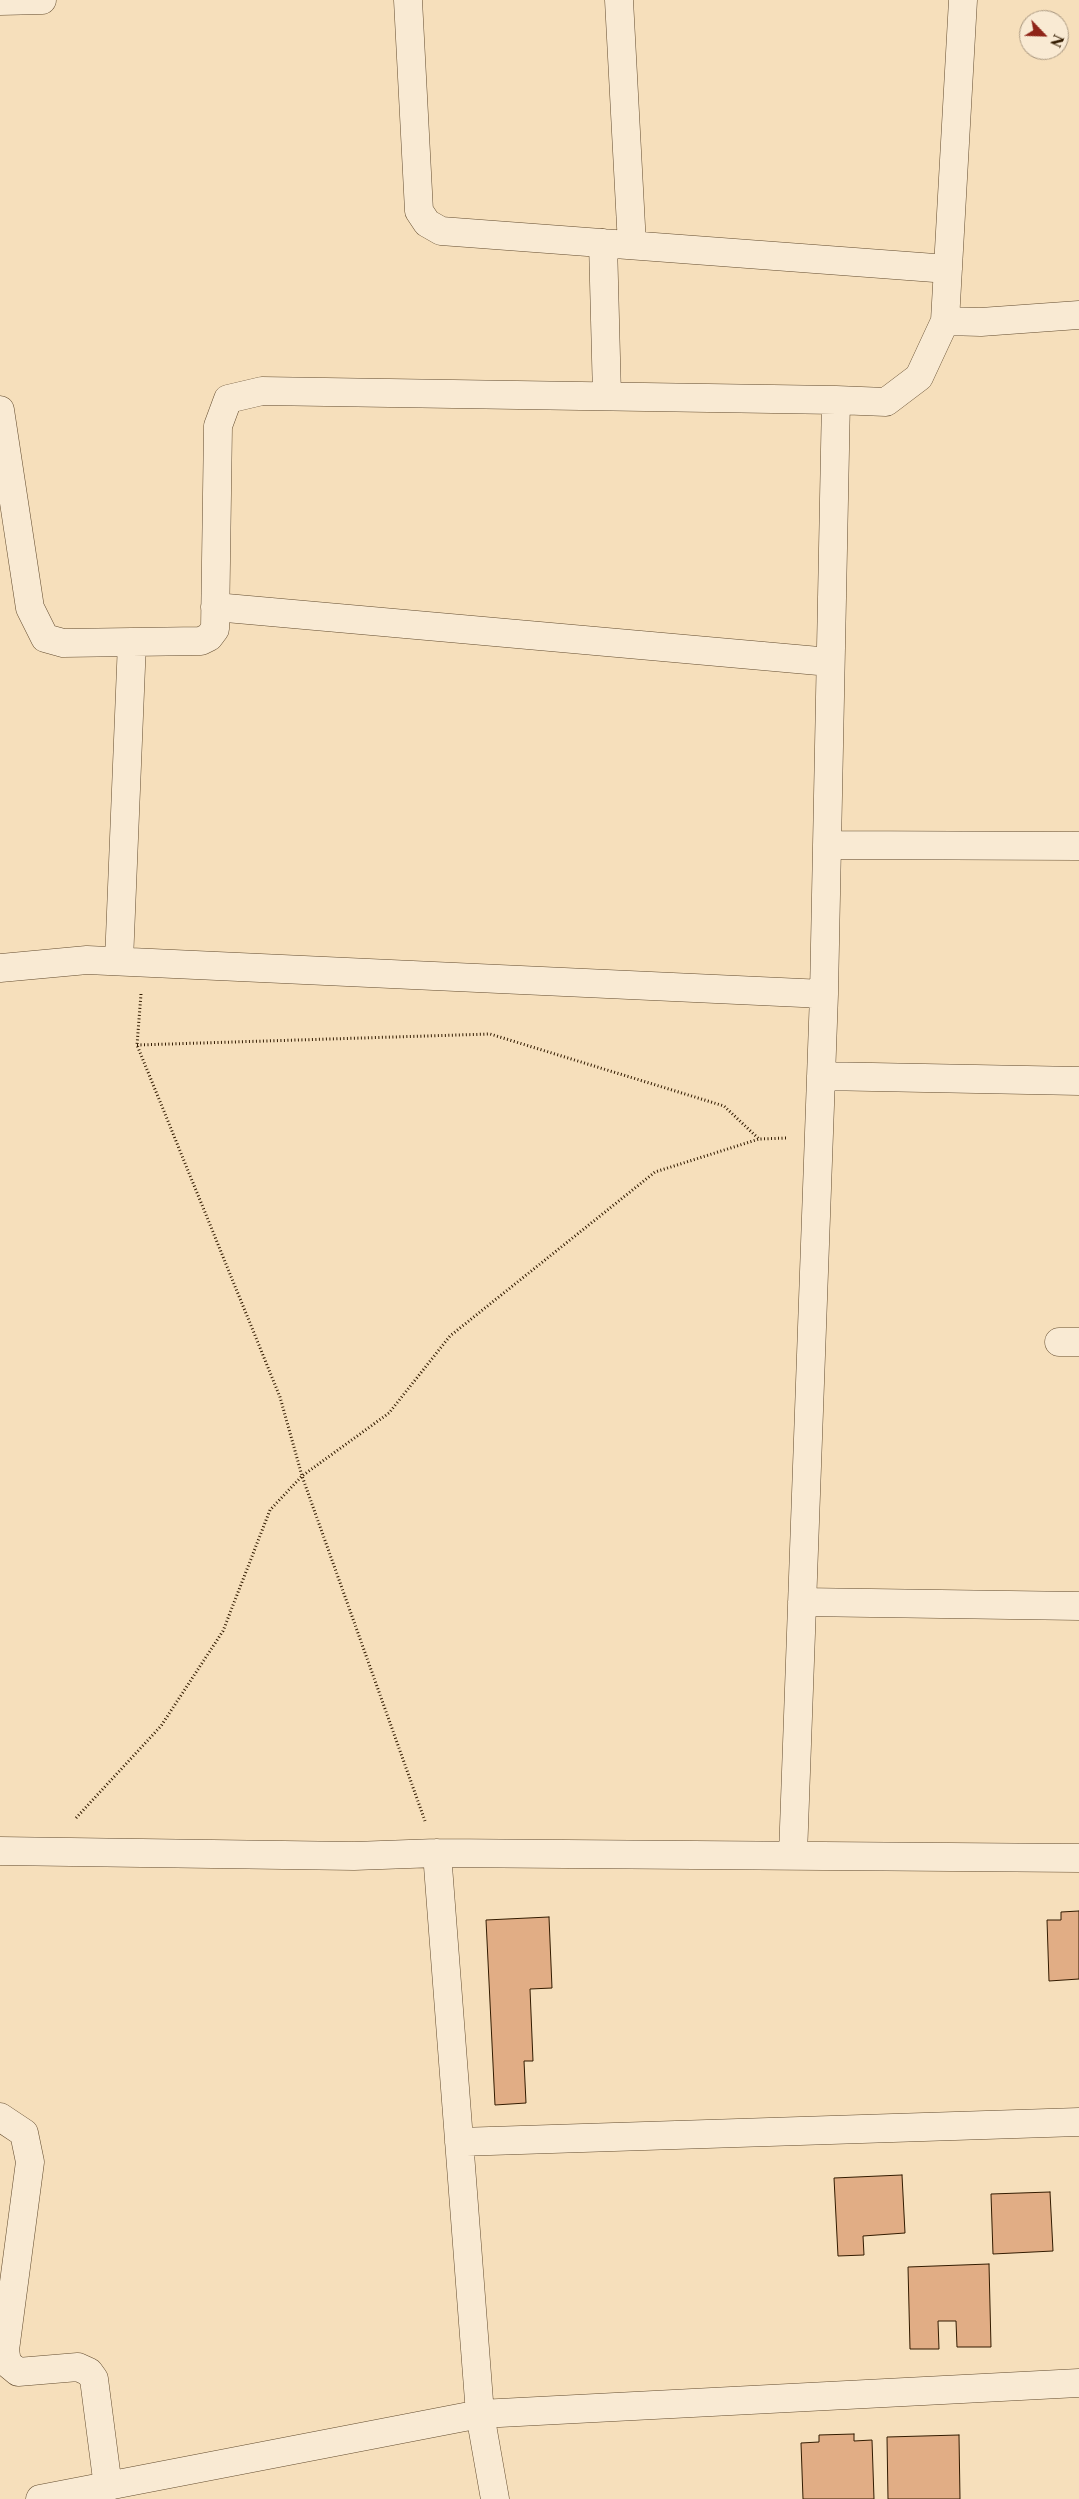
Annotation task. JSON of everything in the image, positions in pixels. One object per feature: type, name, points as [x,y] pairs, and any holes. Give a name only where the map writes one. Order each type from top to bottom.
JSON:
[{"type":"street","points":[[0,1],[42,0]]},
{"type":"street","points":[[408,0],[419,211],[426,223],[441,231],[948,270]]},
{"type":"street","points":[[619,0],[632,245]]},
{"type":"street","points":[[0,410],[3,446],[30,608],[45,638],[63,643],[201,641],[209,637],[215,629],[218,426],[228,399],[262,391],[886,402],[918,377],[945,321],[963,0]]},
{"type":"street","points":[[602,243],[607,396]]},
{"type":"street","points":[[945,321],[981,322],[1079,315]]},
{"type":"street","points":[[793,1855],[824,994],[836,400]]},
{"type":"street","points":[[215,607],[830,662]]},
{"type":"street","points":[[131,962],[132,642]]},
{"type":"street","points":[[827,844],[1079,846]]},
{"type":"street","points":[[0,968],[87,960],[824,994]]},
{"type":"street","points":[[821,1076],[1079,1081]]},
{"type":"street","points":[[802,1602],[1079,1606]]},
{"type":"street","points":[[1,1845],[45,1851],[354,1856],[437,1852],[1079,1858]]},
{"type":"street","points":[[437,1852],[480,2414],[495,2499]]},
{"type":"street","points":[[0,2117],[24,2133],[30,2162],[5,2350],[8,2363],[18,2372],[78,2367],[89,2372],[94,2379],[108,2487]]},
{"type":"street","points":[[459,2142],[1079,2122]]},
{"type":"street","points":[[40,2499],[108,2487],[148,2489],[480,2414],[1079,2382]]},
{"type":"path","points":[[131,962],[137,1045],[280,1397],[302,1476],[437,1852]]},
{"type":"path","points":[[137,1045],[490,1034],[724,1106],[759,1139]]},
{"type":"path","points":[[45,1851],[161,1726],[223,1631],[270,1510],[302,1476],[389,1413],[450,1336],[655,1172],[759,1139],[819,1136]]},
{"type":"building","points":[[1079,1911],[1079,1979],[1049,1981],[1047,1920],[1061,1920],[1061,1912]]},
{"type":"building","points":[[549,1917],[552,1988],[530,1989],[533,2061],[524,2061],[526,2103],[495,2105],[486,1920]]},
{"type":"building","points":[[902,2175],[905,2233],[863,2236],[864,2255],[838,2256],[834,2178]]},
{"type":"building","points":[[1050,2192],[1053,2251],[993,2254],[991,2194]]},
{"type":"building","points":[[989,2264],[991,2347],[957,2347],[956,2321],[938,2321],[939,2349],[910,2349],[908,2267]]},
{"type":"building","points":[[854,2434],[854,2441],[872,2440],[874,2499],[803,2499],[801,2443],[819,2442],[819,2435]]},
{"type":"building","points":[[959,2435],[960,2499],[888,2499],[887,2437]]}]
